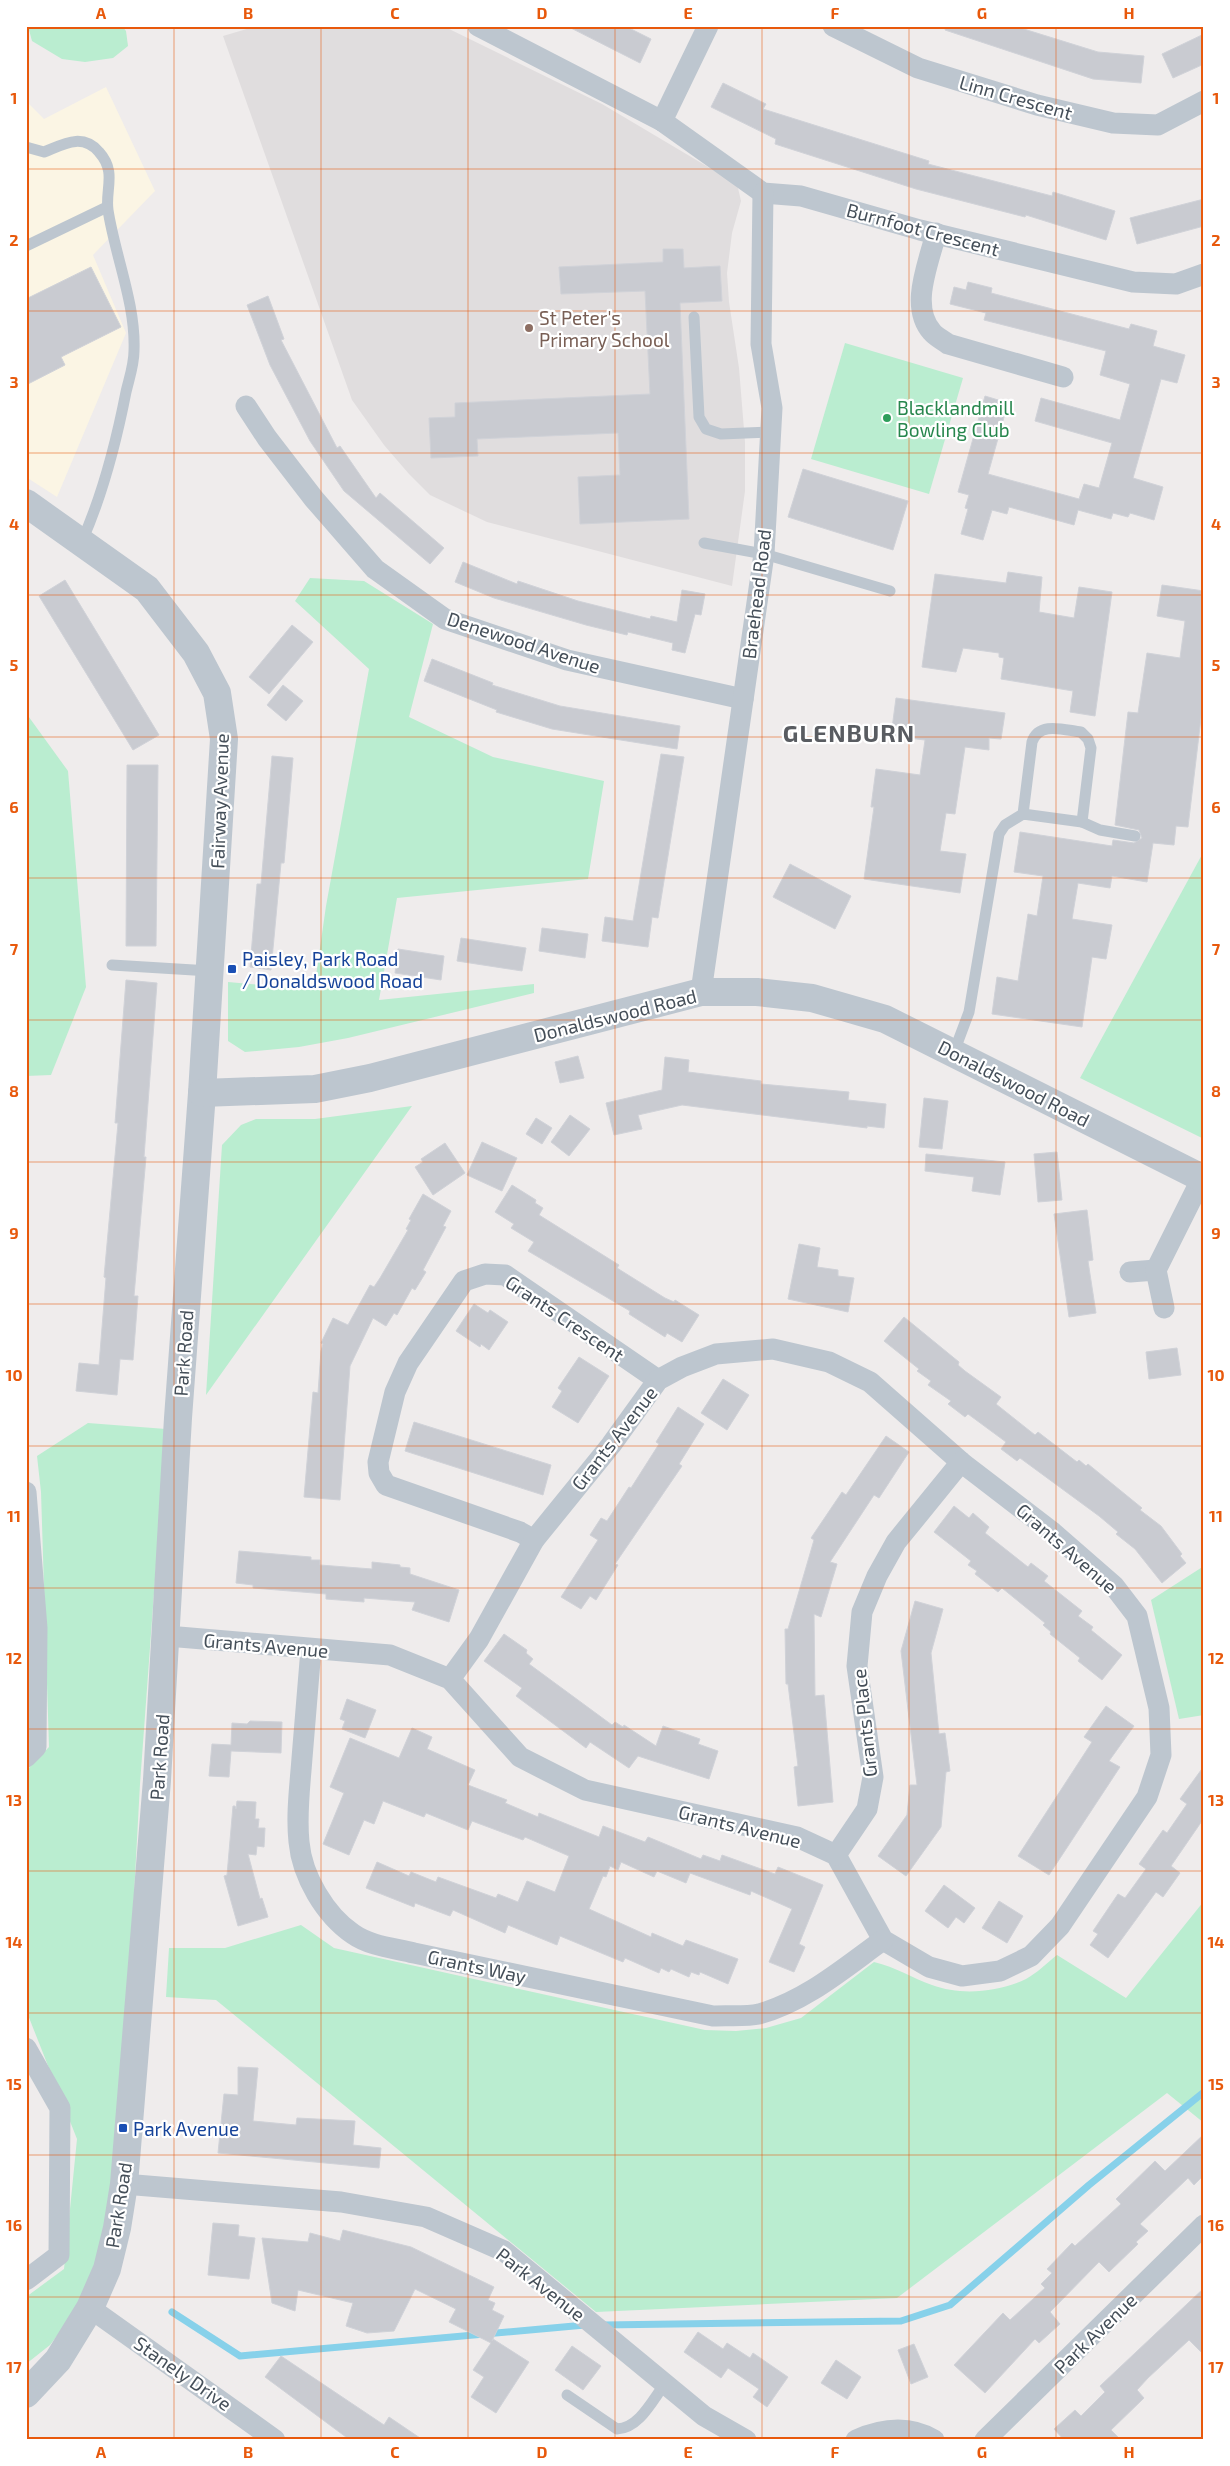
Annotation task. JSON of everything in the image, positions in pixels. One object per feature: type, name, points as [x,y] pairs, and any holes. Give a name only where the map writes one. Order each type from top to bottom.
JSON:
[{"type":"street","points":[[478,26],[662,121],[763,193]]},
{"type":"street","points":[[662,121],[708,26]]},
{"type":"street","name":"Linn Crescent","points":[[833,26],[918,68],[1037,105],[1113,123],[1158,125],[1204,101]]},
{"type":"street","name":"Burnfoot Crescent","points":[[763,193],[801,196],[936,233],[1133,282],[1176,284],[1204,274]]},
{"type":"street","name":"Braehead Road","points":[[701,992],[764,554],[772,408],[760,344],[763,193]]},
{"type":"street","points":[[936,233],[920,305],[925,320],[932,332],[948,344],[1063,377]]},
{"type":"street","name":"Denewood Avenue","points":[[246,406],[267,438],[314,499],[375,569],[445,619],[567,660],[743,699]]},
{"type":"street","name":"Fairway Avenue","points":[[26,503],[147,589],[196,653],[216,693],[224,739],[202,1093]]},
{"type":"street","name":"Donaldswood Road","points":[[202,1093],[315,1089],[370,1078],[701,992],[757,992],[812,998],[885,1018],[1203,1178]]},
{"type":"street","name":"Park Road","points":[[26,2394],[58,2360],[90,2308],[106,2270],[117,2228],[124,2184],[157,1780],[179,1408],[202,1093]]},
{"type":"street","points":[[1164,1308],[1156,1270],[1203,1178]]},
{"type":"street","points":[[1130,1272],[1156,1270]]},
{"type":"street","name":"Grants Crescent","points":[[534,1540],[520,1532],[386,1485],[379,1473],[378,1462],[394,1392],[408,1363],[464,1281],[485,1274],[505,1275],[658,1380]]},
{"type":"street","name":"Grants Avenue","points":[[450,1679],[479,1639],[534,1540],[611,1445],[658,1380],[682,1366],[716,1354],[773,1350],[829,1362],[870,1382],[961,1462],[1051,1531],[1107,1580],[1137,1616],[1159,1708],[1161,1755],[1147,1797],[1060,1926],[1031,1956],[1000,1971],[962,1976],[929,1967],[883,1940]]},
{"type":"street","name":"Grants Place","points":[[836,1855],[867,1809],[873,1777],[857,1666],[862,1612],[896,1542],[961,1462]]},
{"type":"street","points":[[26,1492],[37,1628],[36,1747],[26,1757]]},
{"type":"street","name":"Grants Avenue","points":[[167,1636],[390,1656],[450,1679],[520,1757],[585,1790],[798,1836],[836,1855]]},
{"type":"street","name":"Grants Way","points":[[311,1649],[299,1796],[299,1842],[313,1888],[338,1922],[354,1935],[372,1943],[406,1951],[713,2016],[757,2014],[789,2004],[817,1988],[883,1940]]},
{"type":"street","points":[[836,1855],[883,1940]]},
{"type":"street","points":[[26,2048],[60,2108],[59,2255],[26,2280]]},
{"type":"street","name":"Park Avenue","points":[[124,2184],[341,2202],[426,2217],[504,2251],[664,2385],[704,2416],[746,2440]]},
{"type":"street","name":"Park Avenue","points":[[985,2440],[1204,2225]]},
{"type":"street","name":"Stanely Drive","points":[[90,2308],[275,2440]]},
{"type":"street","points":[[856,2440],[876,2432],[902,2430],[926,2435],[934,2440]]},
{"type":"lane","points":[[27,150],[44,152],[74,140],[99,151],[108,168],[110,185],[107,207],[131,317],[135,352],[124,404],[96,509],[82,541]]},
{"type":"lane","points":[[26,246],[107,207]]},
{"type":"lane","points":[[694,317],[699,417],[706,429],[721,434],[770,432]]},
{"type":"lane","points":[[704,542],[764,554],[890,591]]},
{"type":"lane","points":[[1023,814],[1034,736],[1047,728],[1081,732],[1088,739],[1091,748],[1082,822]]},
{"type":"lane","points":[[954,1052],[969,1012],[999,834],[1005,825],[1023,814],[1082,822],[1100,830],[1135,836]]},
{"type":"lane","points":[[112,965],[210,971]]},
{"type":"lane","points":[[567,2395],[617,2429],[626,2429],[636,2421],[664,2385]]},
{"type":"shaded area","name":"St Peter's Primary School","points":[[257,26],[443,26],[602,104],[730,180],[738,188],[741,201],[732,233],[727,273],[729,302],[739,368],[745,442],[745,491],[732,586],[487,522],[430,495],[384,445],[352,400],[223,36]]},
{"type":"shaded area","points":[[106,87],[155,191],[93,255],[126,333],[57,497],[26,477],[26,101],[44,119]]},
{"type":"green space","points":[[28,26],[122,26],[126,31],[128,46],[113,58],[85,62],[62,59],[32,41]]},
{"type":"green space","name":"Blacklandmill Bowling Club","points":[[845,343],[963,378],[929,494],[811,459]]},
{"type":"green space","points":[[310,578],[364,581],[433,624],[409,717],[493,757],[604,781],[588,879],[397,898],[379,1000],[534,984],[534,993],[348,1038],[299,1047],[245,1052],[228,1041],[228,982],[314,990],[326,906],[369,669],[295,601]]},
{"type":"green space","points":[[26,713],[68,771],[86,987],[51,1075],[26,1076]]},
{"type":"green space","points":[[1204,851],[1204,1139],[1080,1078]]},
{"type":"green space","points":[[412,1106],[206,1395],[222,1145],[241,1125],[256,1119],[315,1119]]},
{"type":"green space","points":[[88,1423],[166,1429],[140,1784],[124,2079],[104,2246],[82,2303],[50,2345],[26,2364],[26,2297],[64,2269],[77,2139],[26,2010],[26,1771],[49,1747],[41,1492],[37,1456]]},
{"type":"green space","points":[[1204,1566],[1204,1715],[1179,1719],[1151,1600]]},
{"type":"green space","points":[[1204,1901],[1204,2123],[1167,2093],[897,2298],[596,2312],[216,2000],[166,1997],[169,1948],[225,1948],[301,1925],[334,1948],[705,2030],[736,2031],[766,2028],[801,2018],[874,1962],[943,1988],[955,1991],[980,1991],[1004,1987],[1026,1979],[1057,1955],[1126,1998]]},
{"type":"building","points":[[567,26],[625,26],[651,39],[640,63]]},
{"type":"building","points":[[946,26],[1014,26],[1098,52],[1144,56],[1141,83],[1093,79],[945,30]]},
{"type":"building","points":[[1204,34],[1204,64],[1173,78],[1162,54]]},
{"type":"building","points":[[723,83],[766,104],[763,109],[929,161],[928,164],[1052,196],[1053,192],[1115,211],[1106,240],[1026,215],[1025,217],[916,189],[775,144],[776,139],[711,107]]},
{"type":"building","points":[[1204,199],[1204,226],[1137,244],[1130,218]]},
{"type":"building","points":[[663,249],[683,249],[684,268],[720,266],[722,301],[680,303],[689,519],[580,524],[578,477],[620,475],[618,433],[477,439],[478,456],[431,458],[429,418],[455,417],[455,403],[650,394],[645,291],[561,294],[559,267],[663,262]]},
{"type":"building","points":[[91,267],[121,327],[61,357],[65,365],[26,385],[26,299]]},
{"type":"building","points":[[968,282],[992,288],[991,293],[1129,329],[1131,324],[1157,331],[1153,346],[1185,355],[1177,383],[1161,379],[1133,478],[1163,487],[1154,520],[1130,513],[1128,517],[1113,513],[1111,519],[1078,510],[1074,525],[1009,507],[1007,514],[992,510],[983,540],[961,534],[968,509],[965,508],[969,495],[958,492],[985,396],[1008,403],[988,474],[1079,499],[1084,484],[1099,488],[1112,443],[1035,421],[1041,398],[1120,420],[1130,384],[1100,375],[1106,351],[984,320],[986,313],[950,304],[954,287],[966,290]]},
{"type":"building","points":[[268,296],[284,339],[281,340],[337,448],[340,446],[376,498],[380,493],[444,548],[430,564],[344,491],[310,441],[270,365],[247,305]]},
{"type":"building","points":[[803,469],[908,501],[893,550],[788,517]]},
{"type":"building","points":[[463,562],[517,584],[518,581],[578,601],[650,619],[651,616],[677,622],[682,590],[705,594],[701,615],[695,614],[685,653],[672,650],[673,643],[628,632],[627,635],[586,625],[494,598],[455,582]]},
{"type":"building","points":[[1008,572],[1042,577],[1039,612],[1074,618],[1079,587],[1112,592],[1095,716],[1070,712],[1073,691],[1001,679],[1004,658],[999,657],[999,653],[963,648],[956,672],[922,667],[935,574],[1006,583]]},
{"type":"building","points":[[65,580],[159,735],[133,750],[39,596]]},
{"type":"building","points":[[1162,585],[1204,591],[1204,710],[1202,710],[1188,827],[1176,826],[1174,845],[1153,843],[1147,882],[1112,876],[1110,888],[1078,883],[1072,919],[1112,925],[1106,959],[1092,957],[1082,1027],[992,1014],[997,977],[1018,981],[1028,914],[1037,916],[1043,876],[1014,872],[1020,832],[1112,846],[1113,840],[1134,843],[1142,838],[1139,830],[1115,825],[1128,712],[1138,713],[1147,653],[1180,658],[1185,621],[1157,616]]},
{"type":"building","points":[[292,625],[313,642],[269,694],[249,677]]},
{"type":"building","points":[[432,659],[493,683],[492,685],[560,706],[680,726],[677,749],[552,729],[496,712],[497,710],[424,681]]},
{"type":"building","points":[[283,685],[303,701],[286,721],[267,705]]},
{"type":"building","points":[[896,698],[1005,713],[1001,739],[989,738],[989,750],[965,747],[955,814],[946,813],[940,851],[966,854],[960,893],[864,879],[874,807],[871,807],[876,769],[920,775],[925,740],[891,736]]},
{"type":"building","points":[[661,754],[684,757],[658,918],[652,917],[648,947],[602,941],[605,917],[633,921]]},
{"type":"building","points":[[272,756],[293,758],[284,863],[281,863],[271,970],[250,967],[257,884],[261,884]]},
{"type":"building","points":[[127,765],[158,765],[156,946],[126,946]]},
{"type":"building","points":[[790,864],[851,896],[835,929],[773,897]]},
{"type":"building","points":[[542,928],[588,934],[585,958],[539,951]]},
{"type":"building","points":[[461,938],[526,948],[522,971],[457,961]]},
{"type":"building","points":[[398,949],[444,956],[441,980],[395,973]]},
{"type":"building","points":[[126,980],[157,983],[144,1157],[146,1157],[134,1296],[138,1296],[133,1360],[120,1359],[117,1395],[76,1391],[79,1363],[99,1365],[106,1278],[104,1277],[118,1123],[115,1123]]},
{"type":"building","points":[[578,1056],[584,1078],[560,1083],[555,1062]]},
{"type":"building","points":[[665,1057],[689,1060],[688,1072],[761,1081],[761,1084],[849,1092],[848,1100],[886,1104],[884,1128],[867,1126],[867,1128],[682,1105],[638,1115],[642,1129],[614,1135],[606,1103],[662,1090]]},
{"type":"building","points":[[924,1098],[948,1101],[942,1149],[919,1147]]},
{"type":"building","points":[[570,1115],[590,1129],[569,1156],[551,1142]]},
{"type":"building","points":[[536,1118],[552,1128],[542,1144],[526,1134]]},
{"type":"building","points":[[482,1142],[517,1158],[502,1191],[467,1175]]},
{"type":"building","points":[[445,1143],[465,1173],[433,1195],[415,1167],[423,1162],[421,1159]]},
{"type":"building","points":[[1057,1152],[1062,1200],[1038,1202],[1034,1154]]},
{"type":"building","points":[[926,1154],[1005,1162],[1000,1195],[972,1191],[974,1177],[925,1171]]},
{"type":"building","points":[[512,1185],[536,1200],[535,1203],[543,1208],[539,1215],[619,1265],[617,1268],[665,1298],[674,1302],[675,1300],[699,1315],[682,1342],[667,1333],[665,1337],[629,1314],[630,1311],[528,1251],[534,1242],[511,1228],[514,1224],[495,1212]]},
{"type":"building","points":[[423,1194],[451,1211],[443,1226],[446,1227],[423,1270],[426,1272],[415,1290],[412,1288],[397,1315],[394,1313],[386,1326],[373,1318],[350,1366],[340,1500],[304,1497],[313,1392],[318,1393],[323,1344],[321,1343],[333,1318],[348,1325],[370,1285],[374,1287],[408,1230],[406,1229],[411,1220],[409,1219]]},
{"type":"building","points":[[1087,1210],[1093,1260],[1088,1261],[1096,1313],[1069,1317],[1054,1214]]},
{"type":"building","points":[[799,1244],[820,1248],[817,1267],[838,1270],[838,1276],[854,1278],[848,1312],[788,1299]]},
{"type":"building","points":[[474,1304],[488,1313],[490,1310],[508,1322],[489,1350],[481,1344],[480,1347],[456,1331]]},
{"type":"building","points":[[904,1317],[959,1362],[958,1365],[965,1371],[1001,1397],[996,1404],[1035,1435],[1038,1432],[1077,1462],[1079,1460],[1086,1466],[1088,1464],[1142,1508],[1140,1510],[1161,1526],[1182,1554],[1180,1556],[1186,1563],[1162,1583],[1135,1549],[1116,1534],[1118,1532],[1099,1516],[1020,1458],[1017,1461],[1001,1449],[1006,1442],[968,1414],[965,1417],[948,1404],[951,1401],[928,1385],[931,1381],[917,1371],[919,1369],[884,1341]]},
{"type":"building","points":[[1177,1348],[1181,1375],[1149,1379],[1146,1352]]},
{"type":"building","points":[[579,1357],[609,1376],[578,1423],[552,1407],[562,1391],[558,1388]]},
{"type":"building","points":[[723,1379],[749,1395],[727,1430],[701,1413]]},
{"type":"building","points":[[678,1407],[704,1424],[679,1464],[682,1466],[615,1564],[618,1565],[596,1600],[590,1596],[581,1609],[561,1597],[598,1540],[590,1535],[601,1518],[607,1521],[629,1487],[631,1488],[659,1444],[656,1442]]},
{"type":"building","points":[[414,1422],[551,1465],[543,1495],[405,1451]]},
{"type":"building","points":[[886,1436],[909,1452],[879,1498],[874,1495],[830,1562],[837,1564],[821,1617],[814,1614],[815,1696],[824,1695],[833,1802],[798,1806],[794,1767],[798,1766],[788,1684],[786,1684],[785,1629],[788,1629],[814,1540],[811,1538],[842,1492],[846,1495]]},
{"type":"building","points":[[954,1506],[969,1518],[973,1513],[989,1527],[985,1533],[1028,1567],[1031,1563],[1048,1576],[1044,1581],[1082,1611],[1078,1616],[1093,1627],[1091,1630],[1122,1655],[1102,1680],[1078,1661],[1080,1658],[1050,1634],[1051,1632],[1043,1625],[1045,1623],[1002,1588],[998,1592],[975,1574],[977,1571],[968,1565],[971,1561],[934,1532]]},
{"type":"building","points":[[239,1551],[311,1557],[311,1560],[320,1560],[320,1565],[372,1569],[372,1562],[400,1565],[400,1567],[410,1568],[410,1574],[459,1590],[449,1622],[412,1610],[415,1602],[364,1598],[364,1602],[326,1599],[326,1594],[253,1588],[253,1585],[236,1583]]},
{"type":"building","points":[[915,1601],[943,1609],[931,1653],[939,1734],[945,1733],[950,1771],[946,1772],[941,1827],[906,1876],[878,1856],[907,1815],[910,1785],[917,1785],[901,1651]]},
{"type":"building","points":[[504,1634],[527,1650],[526,1653],[533,1659],[529,1664],[612,1725],[615,1722],[623,1727],[624,1725],[656,1746],[663,1726],[700,1739],[698,1744],[718,1751],[709,1779],[638,1756],[629,1768],[590,1742],[586,1748],[516,1696],[522,1688],[484,1661]]},
{"type":"building","points":[[347,1699],[376,1710],[365,1738],[342,1729],[345,1721],[340,1719]]},
{"type":"building","points":[[1106,1706],[1134,1726],[1109,1761],[1120,1767],[1049,1875],[1018,1856],[1092,1742],[1084,1737]]},
{"type":"building","points":[[250,1721],[282,1722],[281,1753],[231,1751],[229,1777],[209,1776],[212,1744],[231,1745],[232,1723],[247,1724]]},
{"type":"building","points":[[412,1728],[432,1737],[427,1749],[475,1770],[468,1785],[507,1800],[505,1803],[538,1817],[539,1813],[599,1837],[603,1826],[645,1842],[648,1837],[701,1859],[703,1855],[720,1861],[722,1855],[775,1874],[778,1867],[823,1885],[799,1944],[805,1947],[794,1972],[769,1962],[792,1909],[751,1891],[750,1895],[690,1873],[686,1883],[657,1871],[654,1877],[621,1862],[618,1870],[610,1866],[606,1877],[603,1876],[589,1909],[651,1937],[652,1933],[683,1946],[686,1940],[738,1959],[728,1984],[700,1972],[699,1975],[691,1972],[689,1977],[671,1969],[669,1972],[661,1968],[659,1973],[625,1958],[623,1962],[560,1936],[557,1945],[508,1925],[505,1933],[453,1910],[450,1916],[415,1903],[414,1907],[366,1888],[377,1862],[409,1876],[411,1872],[436,1882],[438,1877],[496,1898],[498,1894],[518,1902],[527,1881],[555,1892],[569,1856],[525,1837],[523,1840],[472,1821],[468,1830],[426,1813],[424,1817],[383,1801],[374,1824],[364,1820],[349,1855],[323,1844],[344,1793],[330,1787],[350,1738],[399,1758]]},
{"type":"building","points":[[1204,1766],[1204,1818],[1171,1866],[1180,1873],[1163,1897],[1156,1892],[1108,1958],[1090,1945],[1098,1934],[1093,1931],[1118,1894],[1125,1898],[1146,1869],[1139,1864],[1163,1830],[1167,1833],[1187,1804],[1180,1799]]},
{"type":"building","points":[[237,1801],[256,1802],[255,1819],[259,1819],[258,1828],[265,1828],[264,1847],[257,1846],[256,1855],[248,1854],[260,1899],[262,1898],[268,1917],[238,1926],[224,1876],[227,1875],[233,1806],[236,1809]]},
{"type":"building","points":[[944,1885],[975,1908],[964,1923],[956,1917],[948,1928],[925,1911]]},
{"type":"building","points":[[999,1901],[1023,1916],[1007,1943],[982,1928]]},
{"type":"building","points":[[238,2067],[258,2068],[253,2121],[296,2125],[297,2118],[355,2121],[353,2145],[381,2148],[379,2168],[218,2153],[224,2094],[238,2095]]},
{"type":"building","points":[[1204,2134],[1204,2175],[1194,2185],[1188,2178],[1140,2224],[1148,2231],[1136,2242],[1138,2244],[1109,2272],[1099,2262],[1050,2312],[1060,2324],[1039,2343],[1035,2339],[985,2393],[954,2365],[1003,2313],[1010,2320],[1045,2288],[1041,2284],[1052,2273],[1047,2269],[1072,2243],[1075,2246],[1121,2204],[1116,2199],[1155,2161],[1165,2171]]},
{"type":"building","points":[[213,2223],[239,2225],[238,2236],[255,2238],[249,2279],[208,2275]]},
{"type":"building","points":[[343,2230],[411,2247],[494,2287],[488,2300],[495,2303],[492,2310],[504,2316],[492,2341],[493,2339],[529,2362],[496,2413],[471,2397],[484,2377],[473,2370],[491,2343],[449,2322],[456,2309],[415,2289],[394,2331],[367,2333],[346,2326],[353,2303],[298,2290],[295,2311],[272,2303],[262,2238],[308,2242],[310,2233],[340,2241]]},
{"type":"building","points":[[1204,2288],[1204,2355],[1189,2340],[1148,2378],[1137,2390],[1144,2398],[1111,2430],[1121,2440],[1064,2440],[1054,2429],[1075,2410],[1081,2416],[1105,2392],[1100,2386]]},
{"type":"building","points":[[698,2332],[723,2349],[727,2343],[750,2358],[753,2353],[788,2377],[767,2407],[753,2397],[759,2389],[728,2368],[721,2378],[684,2352]]},
{"type":"building","points":[[914,2344],[928,2377],[911,2384],[898,2350]]},
{"type":"building","points":[[572,2346],[601,2366],[583,2390],[555,2370]]},
{"type":"building","points":[[281,2356],[384,2425],[389,2417],[423,2440],[350,2440],[265,2377]]},
{"type":"building","points":[[836,2360],[861,2377],[847,2399],[821,2383]]},
{"type":"waterway","points":[[603,2325],[901,2321],[950,2305],[1089,2185],[1204,2092]]},
{"type":"waterway","points":[[172,2312],[240,2356],[585,2325]]},
{"type":"place","name":"St Peter's Primary School","points":[[529,328]]},
{"type":"place","name":"Blacklandmill Bowling Club","points":[[887,418]]},
{"type":"place","name":"Paisley, Park Road / Donaldswood Road","points":[[232,969]]},
{"type":"place","name":"Park Avenue","points":[[123,2128]]},
{"type":"district","name":"GLENBURN","points":[[849,732]]}]
